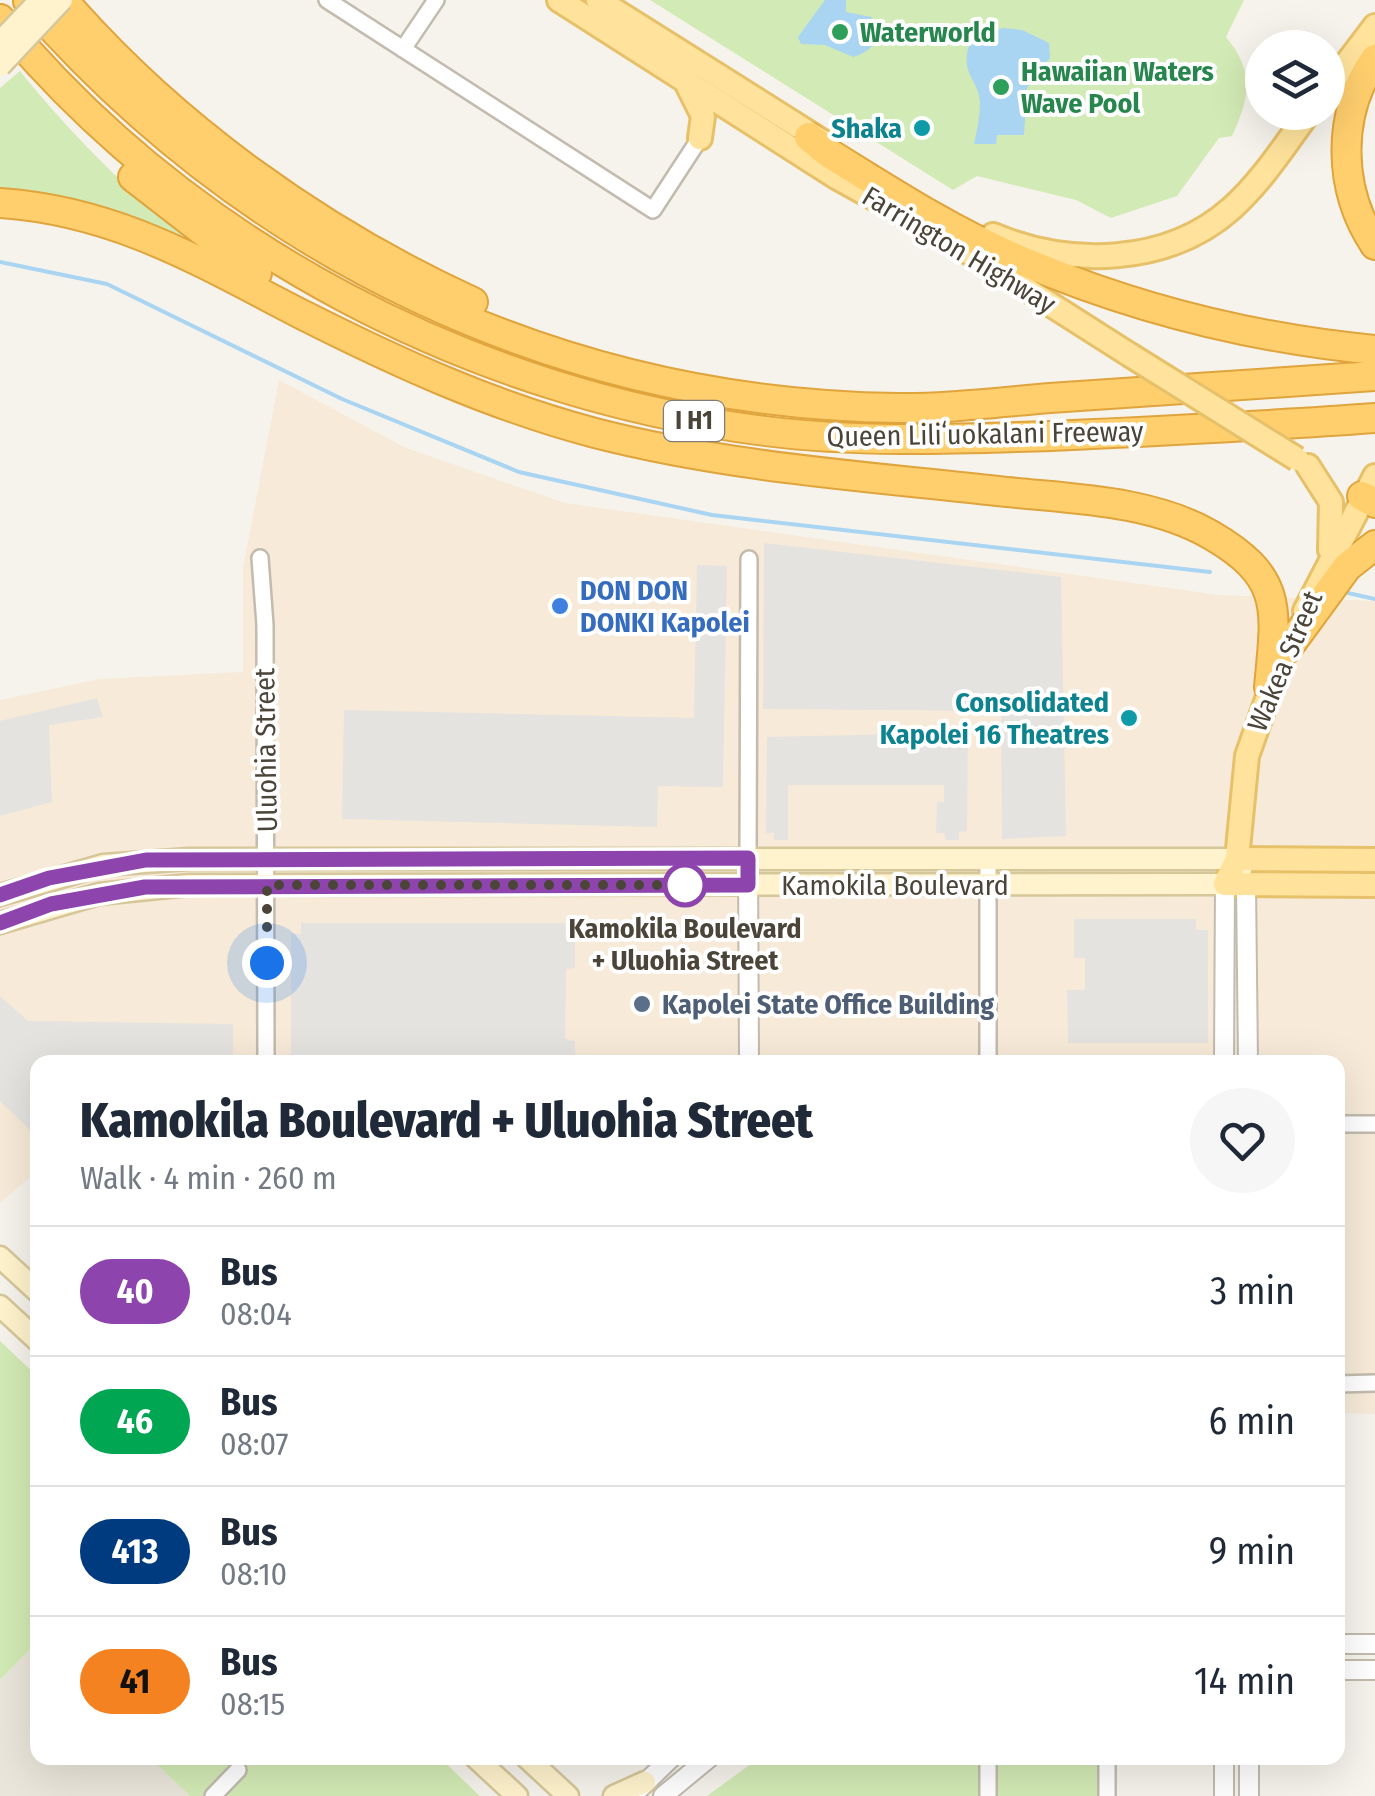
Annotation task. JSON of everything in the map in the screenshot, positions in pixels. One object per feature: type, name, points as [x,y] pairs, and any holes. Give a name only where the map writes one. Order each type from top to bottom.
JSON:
[{"type":"highway","name":"Queen Liliʻuokalani Freeway","points":[[28,0],[76,56],[161,134],[247,201],[332,256],[476,323],[614,370],[688,389],[779,402],[902,408],[1375,376]]},
{"type":"highway","points":[[63,0],[136,76],[201,133],[326,222],[412,274],[614,370]]},
{"type":"highway","name":"Queen Liliʻuokalani Freeway","points":[[0,18],[32,58],[147,166],[280,261],[372,312],[541,380],[694,420],[818,436],[946,440],[1193,431],[1375,418]]},
{"type":"highway","points":[[32,58],[70,111],[138,182],[188,224],[243,264],[395,361]]},
{"type":"highway","points":[[1375,58],[1350,114],[1346,162],[1355,206],[1375,246]]},
{"type":"highway","points":[[809,137],[826,152],[956,228],[1055,274],[1209,323],[1375,350]]},
{"type":"highway","points":[[0,203],[88,216],[170,244],[395,361],[543,418],[652,446],[756,465],[1102,504],[1184,521],[1251,562],[1270,587],[1276,610],[1269,687]]},
{"type":"highway","points":[[543,418],[756,452],[807,455],[1063,445],[1193,431]]},
{"type":"highway","points":[[1288,649],[1348,567],[1375,545]]},
{"type":"main road","points":[[0,42],[40,0]]},
{"type":"main road","points":[[0,66],[63,0]]},
{"type":"main road","name":"Farrington Highway","points":[[559,0],[746,120],[961,247],[1303,462],[1371,492]]},
{"type":"main road","points":[[598,0],[809,137]]},
{"type":"main road","points":[[1345,66],[1375,26]]},
{"type":"main road","points":[[684,80],[703,116],[700,138]]},
{"type":"main road","points":[[700,138],[718,126],[746,120]]},
{"type":"main road","name":"Farrington Highway","points":[[809,137],[959,220],[1008,241],[1048,252],[1127,256],[1182,239],[1231,209],[1295,130]]},
{"type":"main road","points":[[1303,462],[1331,502],[1328,561]]},
{"type":"main road","name":"Wakea Street","points":[[1236,885],[1247,756],[1269,687],[1328,561],[1371,492]]},
{"type":"main road","name":"Kamokila Boulevard","points":[[0,894],[103,866],[266,858],[1375,860]]},
{"type":"main road","name":"Kamokila Boulevard","points":[[0,923],[51,904],[145,887],[1375,885]]},
{"type":"main road","points":[[0,1256],[30,1284]]},
{"type":"main road","points":[[0,1306],[30,1334]]},
{"type":"main road","points":[[484,1765],[517,1796]]},
{"type":"main road","points":[[536,1765],[569,1794]]},
{"type":"main road","points":[[614,1796],[639,1789]]},
{"type":"street","points":[[327,0],[653,210],[700,138]]},
{"type":"street","points":[[403,49],[436,0]]},
{"type":"street","name":"Uluohia Street","points":[[260,558],[265,625],[266,1055]]},
{"type":"street","points":[[748,1055],[750,559]]},
{"type":"street","points":[[988,857],[988,1055]]},
{"type":"street","name":"Wakea Street","points":[[1224,1055],[1236,885]]},
{"type":"street","name":"Wakea Street","points":[[1236,885],[1248,1055]]},
{"type":"street","points":[[1345,1124],[1375,1124]]},
{"type":"street","points":[[1345,1384],[1375,1384]]},
{"type":"street","points":[[1345,1644],[1375,1644]]},
{"type":"street","points":[[1345,1670],[1375,1670]]},
{"type":"street","points":[[639,1789],[664,1765]]},
{"type":"street","points":[[663,1796],[701,1765]]},
{"type":"street","points":[[988,1765],[988,1796]]},
{"type":"street","points":[[1106,1796],[1107,1765]]},
{"type":"street","points":[[1224,1765],[1224,1796]]},
{"type":"street","points":[[1249,1765],[1249,1796]]},
{"type":"street","points":[[213,1796],[238,1770]]},
{"type":"shaded area","points":[[279,380],[406,448],[565,503],[1219,595],[1375,601],[1375,1414],[1345,1413],[1345,1055],[30,1055],[30,1177],[0,1203],[0,700],[99,679],[243,672],[243,568]]},
{"type":"shaded area","points":[[764,543],[1061,577],[1066,836],[1002,839],[1001,711],[763,709]]},
{"type":"shaded area","points":[[697,565],[727,566],[723,787],[658,786],[657,827],[342,819],[344,710],[694,718]]},
{"type":"shaded area","points":[[97,698],[103,717],[49,725],[52,802],[0,816],[0,721]]},
{"type":"shaded area","points":[[968,735],[967,831],[959,832],[959,840],[946,840],[944,833],[936,833],[937,802],[944,802],[944,785],[788,785],[788,840],[774,840],[774,833],[766,833],[767,737]]},
{"type":"shaded area","points":[[1074,919],[1196,919],[1196,930],[1208,930],[1208,1043],[1068,1043],[1067,990],[1085,990],[1085,958],[1074,958]]},
{"type":"shaded area","points":[[301,923],[565,923],[566,936],[575,936],[575,968],[566,969],[565,1039],[575,1041],[575,1055],[291,1055],[291,933],[301,934]]},
{"type":"shaded area","points":[[0,996],[28,1021],[233,1024],[233,1055],[30,1055],[30,1130],[0,1101]]},
{"type":"shaded area","points":[[30,1649],[30,1765],[157,1765],[190,1796],[0,1796],[0,1680]]},
{"type":"green space","points":[[650,0],[1244,0],[1226,37],[1245,73],[1243,109],[1232,136],[1219,138],[1177,196],[1111,218],[1076,200],[977,176],[953,190]]},
{"type":"green space","points":[[20,71],[111,171],[214,259],[0,200],[0,88]]},
{"type":"green space","points":[[0,1341],[30,1369],[30,1649],[0,1680]]},
{"type":"green space","points":[[157,1765],[447,1765],[480,1796],[190,1796]]},
{"type":"green space","points":[[749,1765],[1106,1765],[1108,1796],[707,1796]]},
{"type":"water","name":"Waterworld","points":[[825,0],[846,0],[846,12],[871,17],[881,27],[878,38],[864,53],[853,57],[825,45],[801,44],[798,37]]},
{"type":"water","name":"Hawaiian Waters Wave Pool","points":[[1002,28],[1022,30],[1049,43],[1050,58],[1027,88],[1024,135],[997,135],[996,144],[974,144],[980,102],[968,68],[968,51],[971,39]]},
{"type":"waterway","points":[[0,262],[107,284],[342,399],[519,472],[712,515],[1210,572]]},
{"type":"waterway","points":[[1348,593],[1375,599]]},
{"type":"bus line","name":"40","points":[[0,895],[49,878],[146,860],[748,858],[748,885],[145,887],[51,904],[0,923]]},
{"type":"place","name":"Waterworld","points":[[840,32]]},
{"type":"place","name":"Hawaiian Waters Wave Pool","points":[[1001,87]]},
{"type":"place","name":"Shaka","points":[[922,128]]},
{"type":"place","name":"DON DON DONKI Kapolei","points":[[560,606]]},
{"type":"place","name":"Consolidated Kapolei 16 Theatres","points":[[1129,718]]},
{"type":"place","name":"Kamokila Boulevard + Uluohia Street","points":[[685,885]]},
{"type":"place","name":"Kapolei State Office Building","points":[[642,1004]]},
{"type":"route","points":[[267,963],[267,885],[690,885],[685,885]]}]
